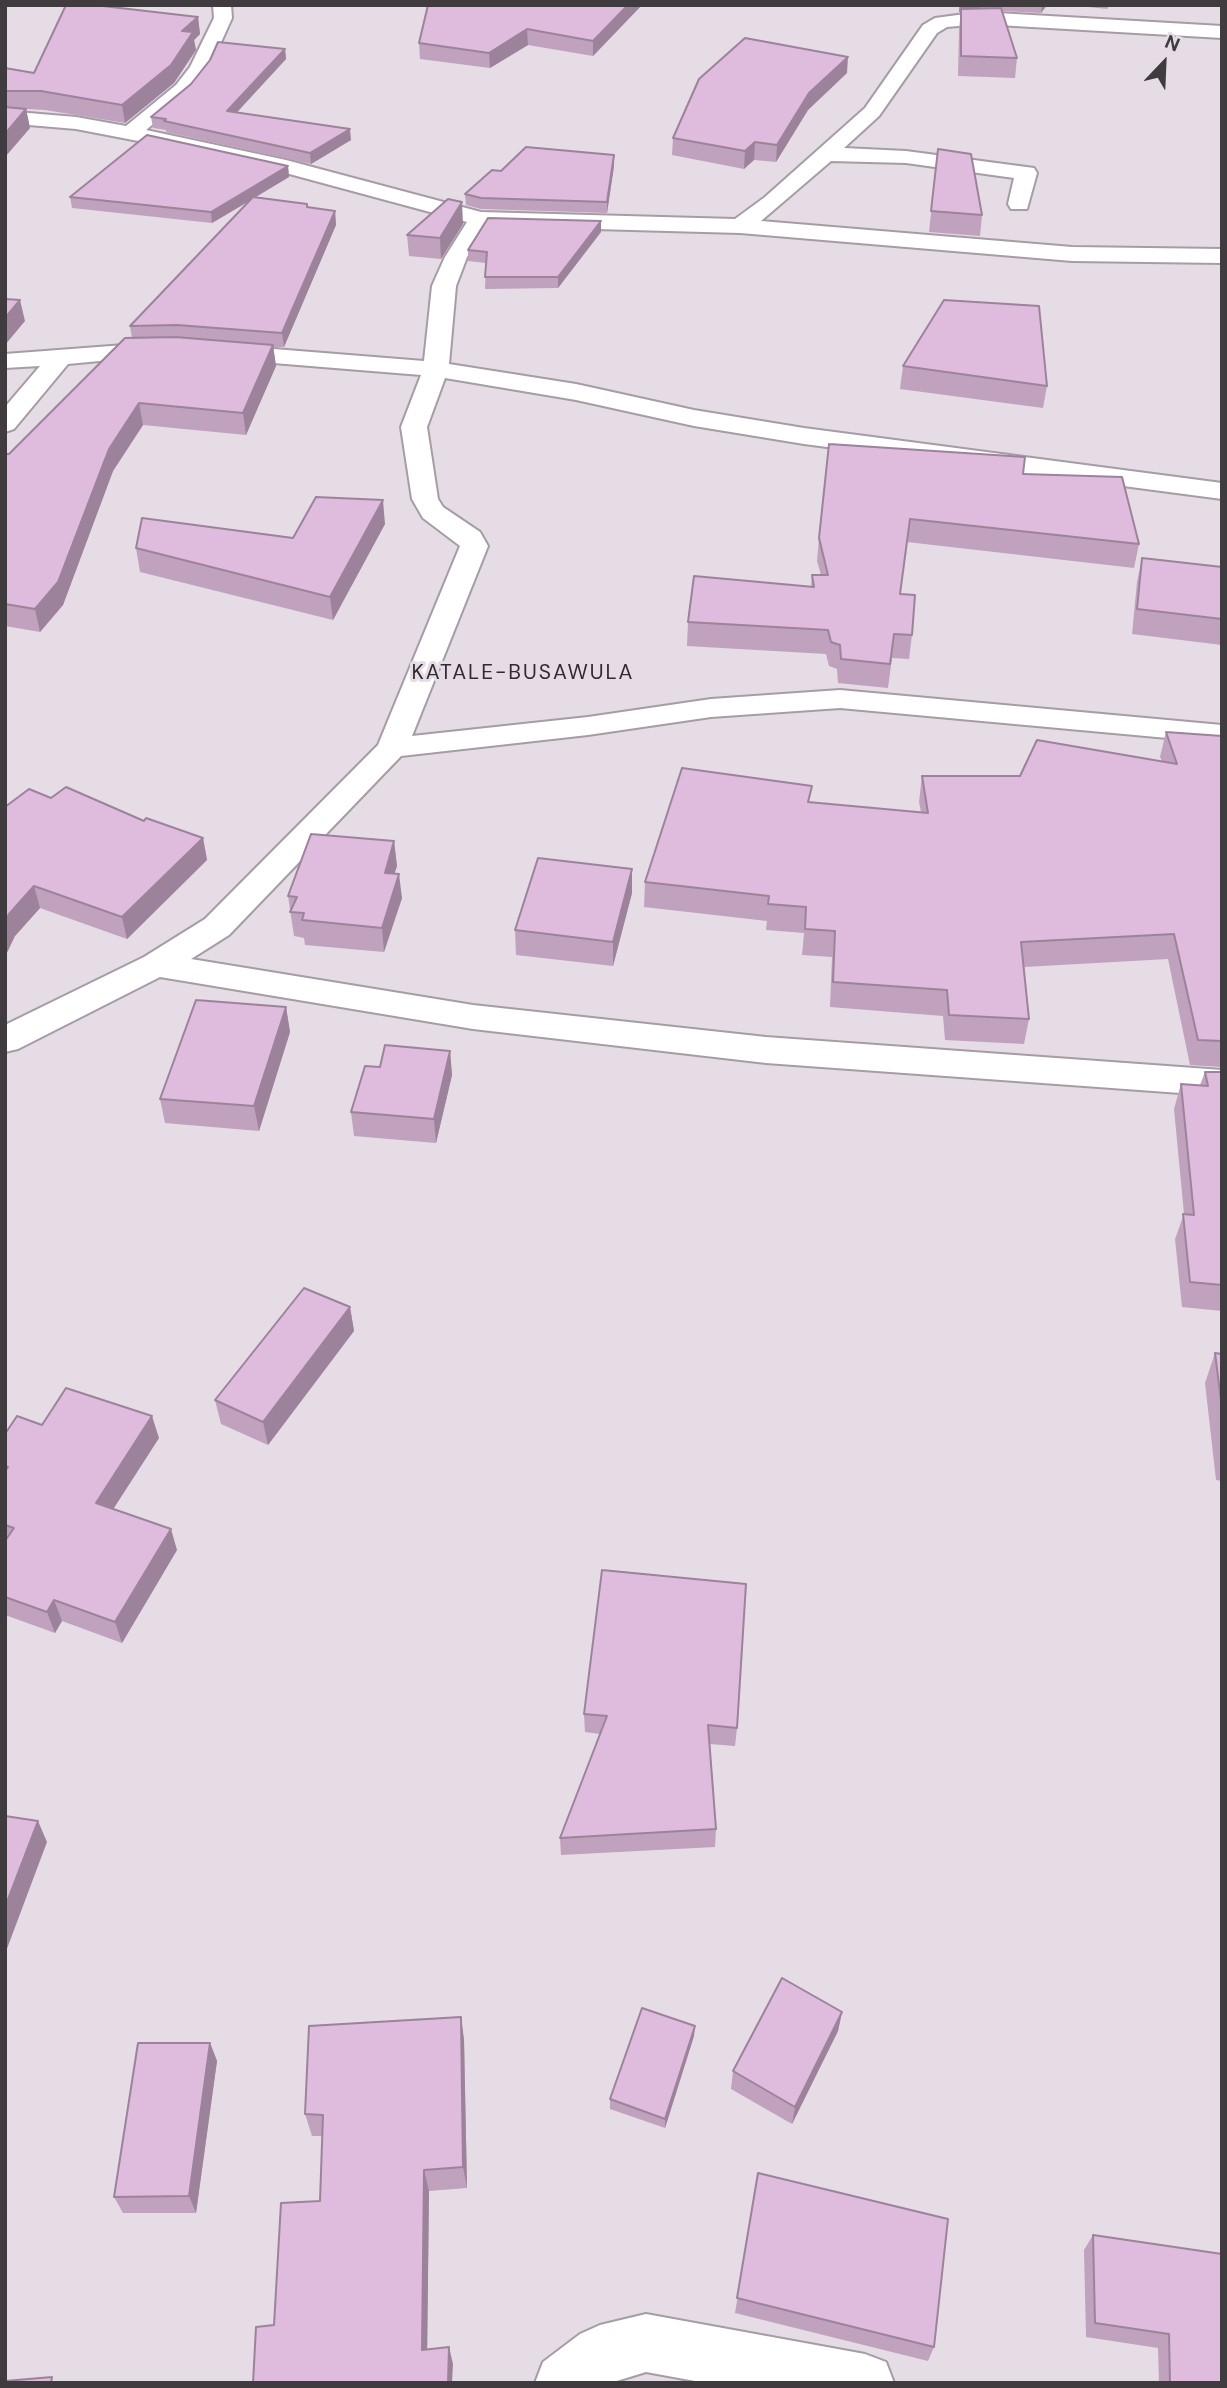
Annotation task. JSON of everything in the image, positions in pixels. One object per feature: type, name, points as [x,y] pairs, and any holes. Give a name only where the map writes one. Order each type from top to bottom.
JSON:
[{"type":"street","points":[[128,135],[183,89],[199,69],[223,18],[222,5]]},
{"type":"street","points":[[740,226],[773,202],[872,112],[930,29],[942,22],[980,18],[1222,32]]},
{"type":"street","points":[[5,117],[76,123],[185,144],[286,166],[480,219],[740,226],[1072,254],[1222,256]]},
{"type":"street","points":[[823,154],[906,157],[1026,173],[1019,204]]},
{"type":"street","points":[[5,1040],[156,965],[217,927],[392,748],[474,546],[470,538],[433,512],[425,499],[414,427],[436,369],[444,286],[456,257],[480,219]]},
{"type":"street","points":[[5,361],[59,359],[127,350],[200,351],[436,369],[576,392],[694,418],[804,436],[1222,491]]},
{"type":"street","points":[[5,424],[59,359]]},
{"type":"street","points":[[392,748],[588,726],[711,708],[840,699],[1222,734]]},
{"type":"street","points":[[156,965],[473,1017],[753,1049],[1222,1083]]},
{"type":"street","points":[[564,2383],[600,2354],[646,2343],[865,2383]]},
{"type":"building","points":[[66,5],[94,5],[198,17],[182,31],[193,32],[171,65],[122,105],[41,91],[5,91],[5,68],[34,73]]},
{"type":"building","points":[[428,5],[628,5],[593,41],[527,29],[489,53],[419,43]]},
{"type":"building","points":[[1001,8],[1017,58],[961,56],[961,9]]},
{"type":"building","points":[[745,38],[848,57],[809,93],[777,145],[755,142],[745,151],[673,138],[699,79]]},
{"type":"building","points":[[218,42],[285,49],[227,111],[350,129],[310,153],[151,117],[191,84],[210,60]]},
{"type":"building","points":[[5,107],[26,109],[5,134]]},
{"type":"building","points":[[147,135],[288,166],[211,212],[70,197]]},
{"type":"building","points":[[526,147],[614,155],[607,202],[481,198],[465,194],[492,170],[501,171]]},
{"type":"building","points":[[938,149],[971,154],[982,215],[931,211]]},
{"type":"building","points":[[253,197],[307,204],[307,207],[335,211],[282,333],[177,325],[130,326]]},
{"type":"building","points":[[448,199],[462,202],[440,238],[407,235]]},
{"type":"building","points":[[488,218],[601,221],[558,277],[485,277],[487,252],[468,250]]},
{"type":"building","points":[[5,299],[20,300],[5,318]]},
{"type":"building","points":[[944,300],[1039,306],[1047,386],[903,366]]},
{"type":"building","points":[[175,337],[273,345],[243,413],[139,403],[109,449],[58,582],[35,609],[5,604],[5,454],[9,454],[125,338]]},
{"type":"building","points":[[829,444],[1025,457],[1023,474],[1122,477],[1139,544],[910,519],[900,594],[915,595],[912,635],[894,634],[890,664],[841,659],[840,645],[831,642],[828,630],[688,622],[694,576],[814,587],[812,575],[828,575],[819,538]]},
{"type":"building","points":[[316,497],[383,500],[330,597],[136,548],[142,518],[293,538]]},
{"type":"building","points":[[1142,558],[1222,567],[1222,619],[1137,609]]},
{"type":"building","points":[[1166,732],[1222,736],[1222,1041],[1198,1040],[1174,934],[1021,942],[1029,1019],[949,1015],[947,990],[833,982],[835,931],[805,929],[806,907],[768,904],[769,896],[645,882],[682,768],[812,786],[808,802],[928,813],[922,776],[1020,776],[1037,740],[1177,764]]},
{"type":"building","points":[[66,787],[144,821],[146,818],[203,838],[122,917],[34,886],[5,921],[5,807],[29,789],[51,798]]},
{"type":"building","points":[[311,834],[394,841],[385,873],[399,874],[382,928],[302,920],[304,913],[290,912],[297,897],[288,896]]},
{"type":"building","points":[[538,858],[632,869],[613,942],[515,930]]},
{"type":"building","points":[[196,1000],[286,1007],[254,1106],[160,1099]]},
{"type":"building","points":[[385,1045],[450,1051],[434,1119],[351,1112],[365,1066],[380,1067]]},
{"type":"building","points":[[1205,1072],[1222,1072],[1222,1285],[1190,1282],[1183,1214],[1194,1215],[1181,1084],[1208,1086]]},
{"type":"building","points":[[304,1288],[350,1307],[263,1422],[215,1400]]},
{"type":"building","points":[[1215,1353],[1222,1354],[1222,1408]]},
{"type":"building","points":[[66,1388],[152,1416],[96,1503],[171,1529],[115,1622],[54,1600],[47,1612],[5,1597],[5,1541],[14,1528],[5,1525],[5,1471],[8,1467],[5,1466],[5,1434],[17,1416],[42,1425]]},
{"type":"building","points":[[602,1570],[746,1584],[737,1728],[708,1725],[716,1829],[560,1838],[607,1716],[584,1714]]},
{"type":"building","points":[[5,1816],[38,1821],[5,1907]]},
{"type":"building","points":[[782,1978],[842,2012],[795,2107],[733,2071]]},
{"type":"building","points":[[642,2008],[695,2026],[665,2119],[610,2099]]},
{"type":"building","points":[[461,2017],[463,2167],[424,2170],[422,2350],[449,2347],[448,2383],[253,2383],[256,2327],[274,2325],[281,2203],[320,2201],[323,2115],[305,2114],[309,2026]]},
{"type":"building","points":[[138,2043],[210,2043],[189,2196],[114,2197]]},
{"type":"building","points":[[758,2173],[948,2219],[934,2347],[737,2298]]},
{"type":"building","points":[[1093,2235],[1222,2254],[1222,2383],[1170,2383],[1169,2334],[1095,2323]]},
{"type":"building","points":[[52,2377],[51,2383],[5,2383],[5,2381]]},
{"type":"district","name":"KATALE-BUSAWULA","points":[[523,673]]}]
